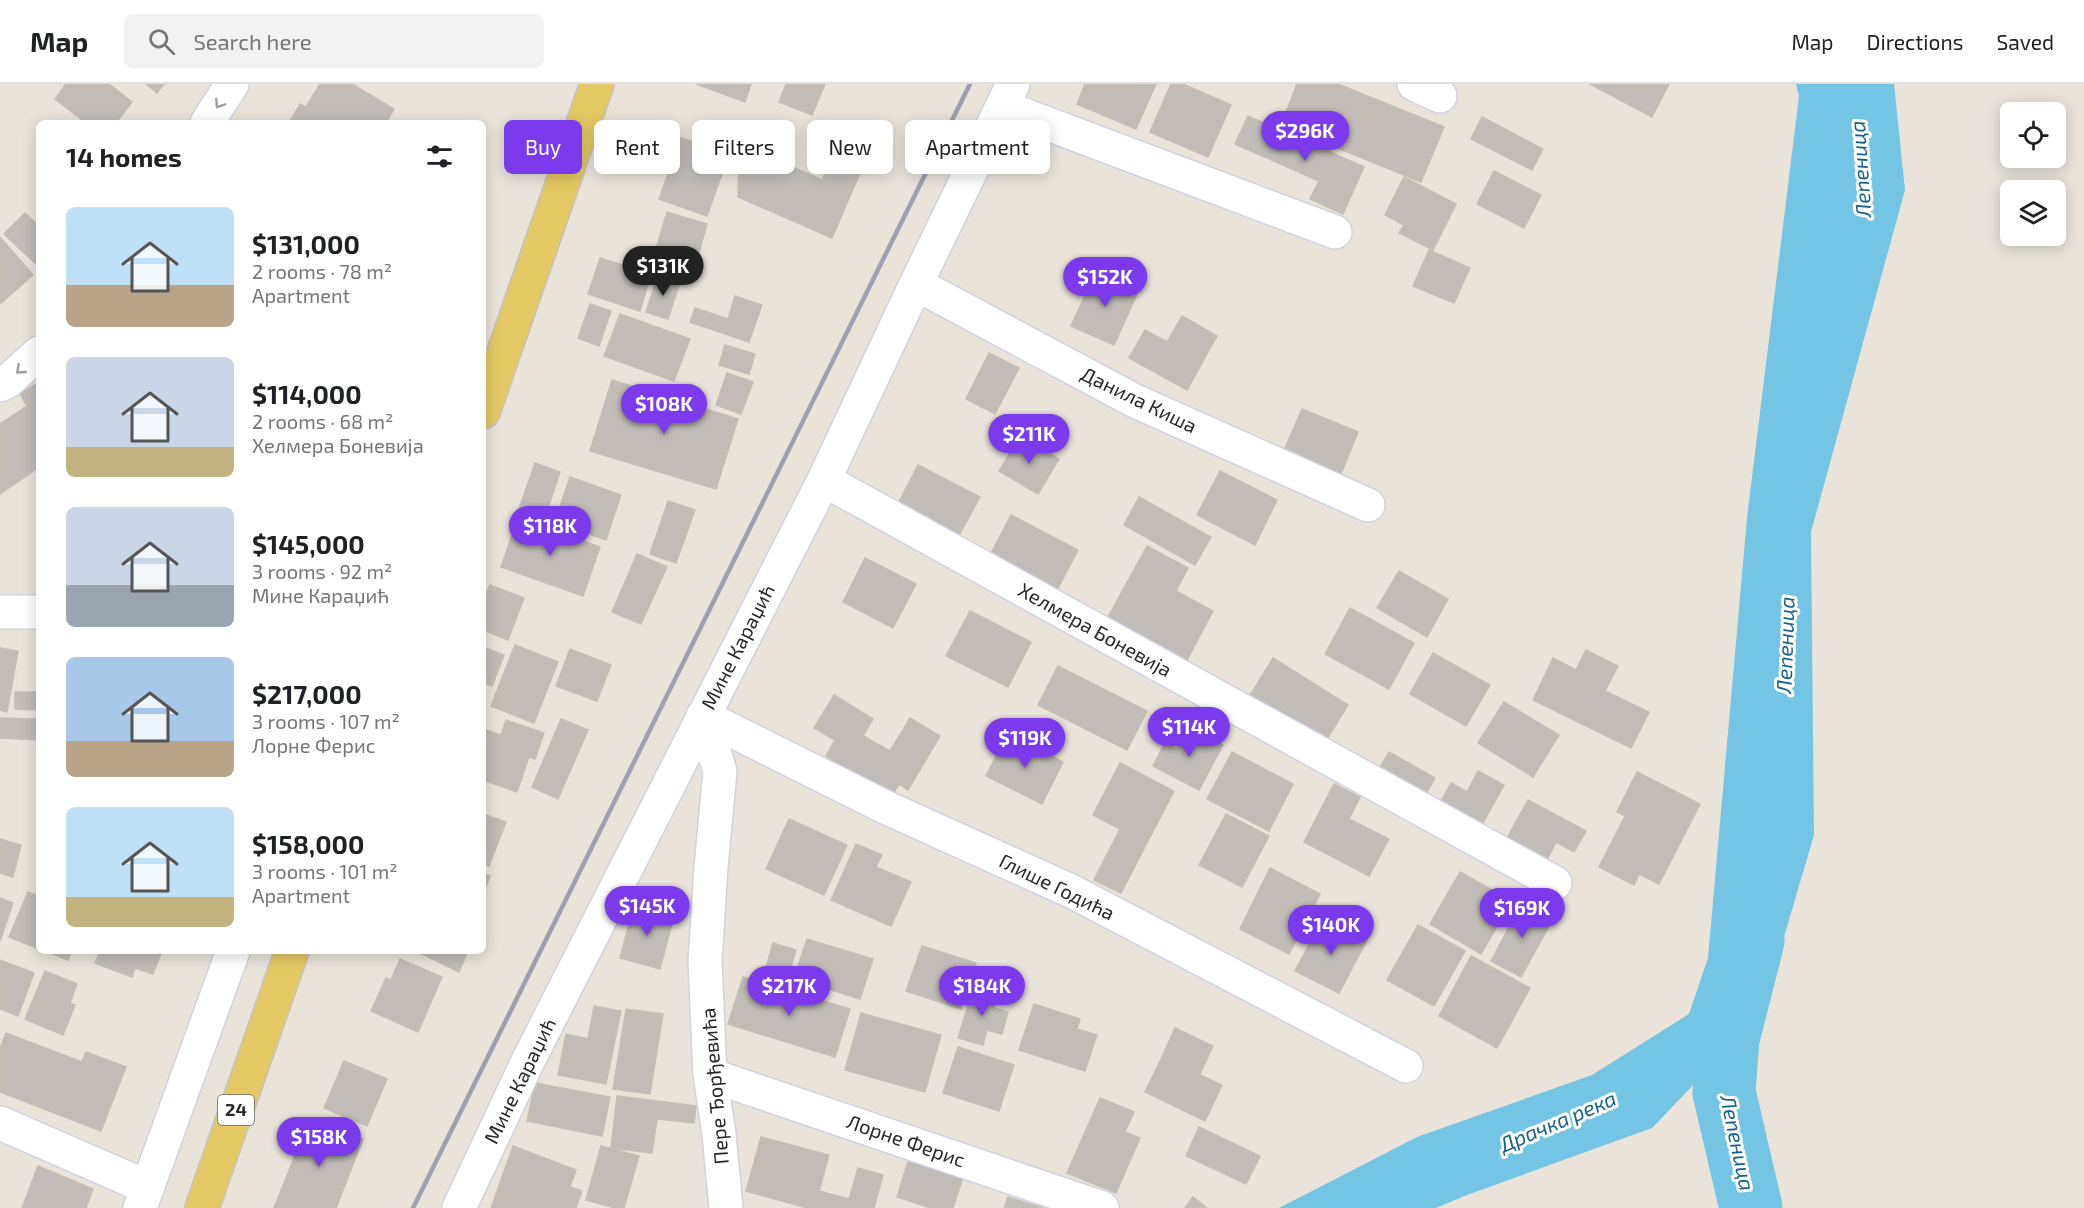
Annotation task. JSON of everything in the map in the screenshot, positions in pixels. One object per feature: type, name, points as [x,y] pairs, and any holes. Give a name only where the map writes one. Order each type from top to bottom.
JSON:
[{"type":"main road","points":[[486,403],[597,84]]},
{"type":"main road","name":"24","points":[[202,1208],[291,954]]},
{"type":"street","points":[[209,120],[232,84]]},
{"type":"street","points":[[1008,95],[1335,232]]},
{"type":"street","name":"Мине Караџић","points":[[459,1208],[528,1061],[824,480],[1008,95]]},
{"type":"street","name":"Данила Киша","points":[[916,284],[1135,401],[1368,505]]},
{"type":"street","points":[[0,385],[8,381],[36,356]]},
{"type":"street","name":"Хелмера Боневија","points":[[824,480],[1554,883]]},
{"type":"street","points":[[0,612],[36,612]]},
{"type":"street","name":"Глише Годића","points":[[703,716],[885,807],[1071,891],[1406,1066]]},
{"type":"street","name":"Пере Ђорђевића","points":[[703,716],[720,771],[705,961],[710,1075],[719,1134],[734,1205]]},
{"type":"street","points":[[0,1124],[143,1197],[232,954]]},
{"type":"street","name":"Лорне Ферис","points":[[710,1075],[1102,1208]]},
{"type":"water","points":[[1796,84],[1894,84],[1905,190],[1811,532],[1814,835],[1756,1032],[1720,1022],[1717,1060],[1652,1128],[1436,1208],[1279,1208],[1417,1137],[1592,1075],[1689,1014],[1708,958],[1747,518],[1799,96]]},
{"type":"building","points":[[66,84],[109,84],[132,102],[118,120],[82,120],[55,99]]},
{"type":"building","points":[[146,84],[164,84],[157,93]]},
{"type":"building","points":[[320,84],[352,84],[394,109],[388,120],[291,120],[300,104],[306,107]]},
{"type":"building","points":[[696,84],[751,84],[745,102]]},
{"type":"building","points":[[786,84],[825,84],[812,115],[779,102]]},
{"type":"building","points":[[1085,84],[1156,84],[1136,129],[1077,104]]},
{"type":"building","points":[[1171,84],[1183,84],[1231,105],[1208,157],[1150,132]]},
{"type":"building","points":[[1297,84],[1338,84],[1444,127],[1421,182],[1281,125]]},
{"type":"building","points":[[1590,84],[1669,84],[1652,117]]},
{"type":"building","points":[[1248,116],[1364,167],[1343,214],[1310,199],[1319,181],[1235,144]]},
{"type":"building","points":[[1482,117],[1543,149],[1532,170],[1471,139]]},
{"type":"building","points":[[681,138],[692,142],[692,174],[722,174],[707,216],[659,199],[668,174],[680,174]]},
{"type":"building","points":[[795,168],[822,180],[825,174],[860,174],[832,238],[738,197],[739,174],[795,174]]},
{"type":"building","points":[[1494,171],[1541,195],[1524,228],[1477,204]]},
{"type":"building","points":[[1404,177],[1456,204],[1433,250],[1399,233],[1404,225],[1385,215]]},
{"type":"building","points":[[667,212],[707,224],[694,271],[653,259]]},
{"type":"building","points":[[25,213],[36,223],[36,264],[4,234]]},
{"type":"building","points":[[0,237],[33,275],[1,303],[0,301]]},
{"type":"building","points":[[1429,250],[1470,268],[1454,303],[1413,286]]},
{"type":"building","points":[[600,258],[651,274],[640,311],[588,294]]},
{"type":"building","points":[[1096,271],[1139,290],[1114,345],[1071,326]]},
{"type":"building","points":[[658,275],[680,282],[668,319],[646,312]]},
{"type":"building","points":[[735,296],[762,305],[749,342],[690,322],[695,308],[728,319]]},
{"type":"building","points":[[590,304],[611,311],[599,346],[578,338]]},
{"type":"building","points":[[620,314],[690,339],[674,381],[604,356]]},
{"type":"building","points":[[1182,316],[1217,336],[1187,390],[1129,358],[1145,330],[1167,342]]},
{"type":"building","points":[[725,345],[755,354],[749,374],[719,365]]},
{"type":"building","points":[[989,353],[1019,368],[995,414],[966,399]]},
{"type":"building","points":[[727,373],[753,382],[741,414],[716,405]]},
{"type":"building","points":[[612,380],[738,419],[716,489],[590,451]]},
{"type":"building","points":[[36,384],[36,469],[0,494],[0,424],[27,406],[20,394]]},
{"type":"building","points":[[1302,409],[1358,432],[1339,479],[1282,455]]},
{"type":"building","points":[[1020,436],[1059,459],[1038,494],[999,471]]},
{"type":"building","points":[[535,463],[560,472],[545,517],[519,509]]},
{"type":"building","points":[[918,465],[980,497],[957,539],[896,508]]},
{"type":"building","points":[[1220,471],[1277,500],[1255,545],[1197,515]]},
{"type":"building","points":[[570,477],[621,495],[606,540],[555,522]]},
{"type":"building","points":[[1139,497],[1211,537],[1195,565],[1124,525]]},
{"type":"building","points":[[668,501],[695,510],[676,563],[650,554]]},
{"type":"building","points":[[1011,515],[1078,550],[1055,594],[988,559]]},
{"type":"building","points":[[518,518],[600,547],[583,596],[501,567]]},
{"type":"building","points":[[1147,546],[1188,568],[1176,591],[1213,611],[1187,660],[1107,619]]},
{"type":"building","points":[[637,554],[667,567],[641,624],[612,612]]},
{"type":"building","points":[[865,558],[916,584],[893,628],[843,602]]},
{"type":"building","points":[[1399,571],[1448,599],[1427,637],[1377,608]]},
{"type":"building","points":[[490,585],[524,598],[508,640],[486,631],[486,595]]},
{"type":"building","points":[[1350,608],[1414,643],[1389,689],[1325,654]]},
{"type":"building","points":[[970,611],[1031,642],[1008,687],[946,656]]},
{"type":"building","points":[[515,645],[558,662],[534,723],[491,706]]},
{"type":"building","points":[[0,648],[18,651],[7,712],[0,710]]},
{"type":"building","points":[[486,648],[504,655],[492,686],[486,684]]},
{"type":"building","points":[[570,649],[611,665],[597,701],[556,686]]},
{"type":"building","points":[[1586,650],[1618,666],[1605,691],[1649,712],[1631,748],[1533,700],[1553,658],[1576,670]]},
{"type":"building","points":[[1433,653],[1490,685],[1466,726],[1410,694]]},
{"type":"building","points":[[1273,658],[1348,705],[1324,744],[1249,697]]},
{"type":"building","points":[[1058,666],[1147,711],[1127,750],[1038,705]]},
{"type":"building","points":[[15,692],[36,692],[36,710],[15,709]]},
{"type":"building","points":[[834,695],[873,719],[863,736],[890,751],[910,718],[940,736],[908,790],[899,784],[892,796],[826,756],[835,740],[814,728]]},
{"type":"building","points":[[1504,702],[1559,735],[1533,777],[1478,743]]},
{"type":"building","points":[[0,718],[36,719],[36,740],[0,738]]},
{"type":"building","points":[[561,719],[588,730],[558,799],[532,787]]},
{"type":"building","points":[[506,720],[544,733],[535,759],[529,757],[517,792],[486,781],[486,730],[501,735]]},
{"type":"building","points":[[1188,727],[1223,745],[1199,790],[1153,766],[1165,743],[1177,749]]},
{"type":"building","points":[[1008,733],[1063,762],[1042,804],[986,776]]},
{"type":"building","points":[[1232,752],[1293,784],[1269,831],[1207,799]]},
{"type":"building","points":[[1389,752],[1435,778],[1425,796],[1379,769]]},
{"type":"building","points":[[1120,763],[1174,791],[1121,893],[1094,880],[1120,829],[1093,815]]},
{"type":"building","points":[[1478,771],[1504,785],[1480,828],[1439,805],[1451,783],[1467,792]]},
{"type":"building","points":[[1637,772],[1700,804],[1659,884],[1639,874],[1634,885],[1599,867],[1625,816],[1617,812]]},
{"type":"building","points":[[1334,784],[1360,797],[1349,819],[1389,839],[1369,876],[1304,842]]},
{"type":"building","points":[[1528,800],[1586,831],[1574,852],[1556,842],[1546,862],[1506,840]]},
{"type":"building","points":[[1226,814],[1269,836],[1242,887],[1199,865]]},
{"type":"building","points":[[486,815],[506,822],[489,866],[486,865]]},
{"type":"building","points":[[789,819],[847,845],[824,895],[766,869]]},
{"type":"building","points":[[0,839],[21,845],[13,877],[0,873]]},
{"type":"building","points":[[856,844],[882,855],[876,867],[911,882],[891,926],[831,900]]},
{"type":"building","points":[[1270,868],[1320,894],[1289,954],[1240,929]]},
{"type":"building","points":[[1460,872],[1512,901],[1481,954],[1430,924]]},
{"type":"building","points":[[486,875],[490,876],[486,887]]},
{"type":"building","points":[[28,892],[36,895],[36,948],[9,937]]},
{"type":"building","points":[[0,898],[13,903],[0,941]]},
{"type":"building","points":[[1523,901],[1554,917],[1521,977],[1491,961]]},
{"type":"building","points":[[634,905],[674,916],[660,969],[620,958]]},
{"type":"building","points":[[1323,918],[1367,940],[1339,993],[1295,971]]},
{"type":"building","points":[[1418,925],[1465,951],[1434,1006],[1387,980]]},
{"type":"building","points":[[807,939],[873,959],[860,999],[794,978]]},
{"type":"building","points":[[773,943],[796,950],[788,978],[765,971]]},
{"type":"building","points":[[922,946],[976,963],[961,1009],[906,991]]},
{"type":"building","points":[[53,954],[71,954],[68,960]]},
{"type":"building","points":[[99,954],[161,954],[153,974],[135,968],[132,977],[95,963]]},
{"type":"building","points":[[422,954],[467,954],[459,972]]},
{"type":"building","points":[[1471,956],[1530,988],[1497,1048],[1439,1016]]},
{"type":"building","points":[[400,959],[442,977],[418,1032],[371,1011],[386,978],[391,980]]},
{"type":"building","points":[[0,960],[34,973],[18,1016],[0,1009]]},
{"type":"building","points":[[45,971],[77,984],[70,1003],[75,1005],[63,1035],[25,1019]]},
{"type":"building","points":[[743,977],[850,1009],[835,1057],[728,1024]]},
{"type":"building","points":[[974,986],[999,994],[994,1008],[1008,1012],[1002,1034],[987,1030],[983,1045],[958,1038]]},
{"type":"building","points":[[1034,1004],[1080,1019],[1077,1029],[1097,1035],[1085,1071],[1019,1050]]},
{"type":"building","points":[[594,1006],[621,1011],[606,1084],[558,1075],[566,1034],[588,1039]]},
{"type":"building","points":[[626,1009],[663,1014],[650,1094],[613,1089]]},
{"type":"building","points":[[861,1013],[941,1035],[925,1092],[845,1070]]},
{"type":"building","points":[[1175,1028],[1213,1046],[1200,1074],[1162,1057]]},
{"type":"building","points":[[6,1033],[82,1062],[86,1052],[126,1067],[101,1131],[0,1092],[0,1048]]},
{"type":"building","points":[[958,1047],[1014,1065],[999,1111],[943,1093]]},
{"type":"building","points":[[1162,1057],[1222,1085],[1205,1121],[1145,1092]]},
{"type":"building","points":[[344,1061],[387,1079],[367,1126],[324,1108]]},
{"type":"building","points":[[535,1083],[610,1097],[602,1136],[527,1121]]},
{"type":"building","points":[[617,1096],[696,1106],[694,1123],[657,1119],[652,1153],[611,1148]]},
{"type":"building","points":[[1100,1098],[1134,1112],[1125,1132],[1140,1138],[1116,1193],[1067,1173]]},
{"type":"building","points":[[310,1118],[363,1139],[336,1208],[274,1208]]},
{"type":"building","points":[[1199,1127],[1260,1156],[1246,1184],[1186,1156]]},
{"type":"building","points":[[761,1137],[829,1155],[819,1191],[849,1199],[858,1168],[883,1175],[874,1208],[807,1208],[746,1191]]},
{"type":"building","points":[[513,1146],[576,1170],[570,1187],[582,1191],[576,1208],[491,1208]]},
{"type":"building","points":[[601,1146],[639,1156],[624,1208],[615,1208],[586,1200]]},
{"type":"building","points":[[909,1158],[964,1174],[953,1208],[931,1208],[897,1197]]},
{"type":"building","points":[[38,1166],[93,1189],[86,1208],[22,1208]]},
{"type":"building","points":[[1008,1197],[1043,1208],[1004,1208]]},
{"type":"building","points":[[1193,1197],[1207,1208],[1185,1208]]},
{"type":"waterway","name":"Лепеница","points":[[1751,1208],[1724,1092],[1728,1039],[1753,941]]},
{"type":"waterway","name":"Драчка река","points":[[1708,1056],[1728,1039]]},
{"type":"railway","points":[[413,1208],[970,84]]}]
